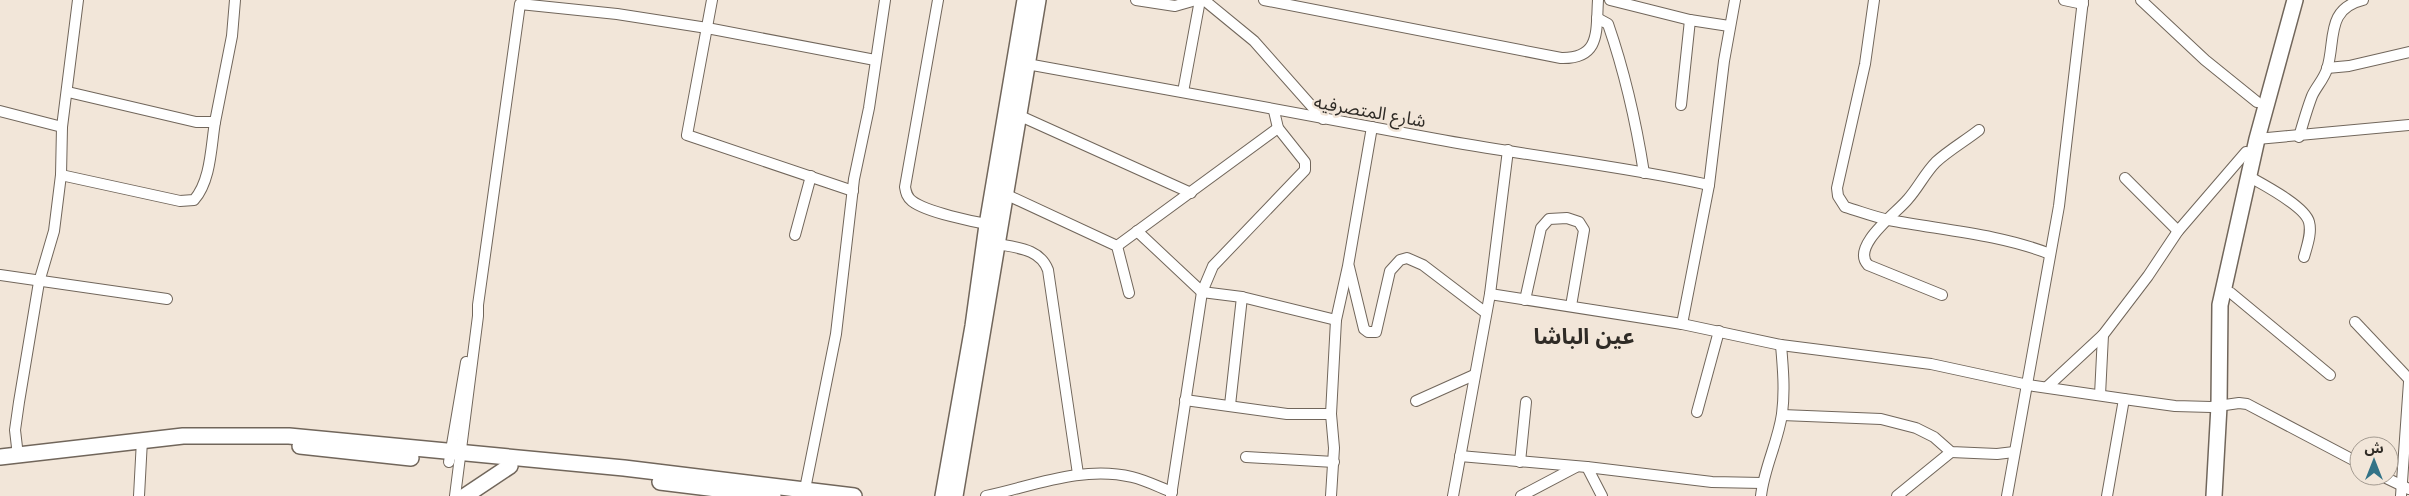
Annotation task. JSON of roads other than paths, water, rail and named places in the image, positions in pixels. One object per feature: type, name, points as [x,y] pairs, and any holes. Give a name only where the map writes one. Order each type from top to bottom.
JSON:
[{"type":"street","points":[[18,456],[16,421],[39,282],[54,231],[60,174],[62,127],[68,92],[78,0]]},
{"type":"street","points":[[60,174],[180,201],[194,200],[201,192],[205,180],[229,55],[235,0]]},
{"type":"street","points":[[712,0],[687,135],[853,191]]},
{"type":"street","points":[[805,490],[836,334],[853,191],[869,108],[885,0]]},
{"type":"street","points":[[938,0],[904,187],[907,196],[913,202],[947,214],[994,226]]},
{"type":"street","points":[[943,496],[973,326],[994,226],[1025,0]]},
{"type":"street","points":[[955,496],[998,244],[994,226],[1005,194],[1038,0]]},
{"type":"street","points":[[1136,0],[1175,6],[1196,0]]},
{"type":"street","points":[[1183,92],[1202,0],[1254,41],[1324,119]]},
{"type":"street","points":[[1264,0],[1560,58],[1578,58],[1588,51],[1596,31],[1598,0]]},
{"type":"street","points":[[1610,0],[1690,20],[1729,26]]},
{"type":"street","points":[[1682,324],[1709,185],[1729,26],[1735,0]]},
{"type":"street","points":[[1874,0],[1865,64],[1837,188],[1838,196],[1845,207],[1887,219],[1998,240],[2034,248],[2050,254]]},
{"type":"street","points":[[2008,496],[2014,452],[2028,385],[2066,157],[2083,2],[2064,0]]},
{"type":"street","points":[[2141,0],[2205,60],[2257,102]]},
{"type":"street","points":[[2214,496],[2214,303],[2257,102],[2287,0]]},
{"type":"street","points":[[2206,496],[2215,407],[2218,318],[2223,290],[2257,139],[2295,0]]},
{"type":"street","points":[[2299,137],[2312,96],[2327,68],[2333,31],[2339,14],[2344,7],[2363,0]]},
{"type":"street","points":[[455,496],[455,457],[478,316],[520,2],[707,28],[875,60]]},
{"type":"street","points":[[1597,18],[1608,24],[1622,64],[1644,173]]},
{"type":"street","points":[[1680,106],[1690,20]]},
{"type":"street","points":[[2327,68],[2349,66],[2409,52]]},
{"type":"street","name":"شارع المتصرفيه","points":[[1026,64],[1183,92],[1274,111],[1569,159],[1709,185]]},
{"type":"street","points":[[68,92],[196,122],[215,122]]},
{"type":"street","points":[[0,111],[62,127]]},
{"type":"street","points":[[986,496],[1078,474],[1132,477],[1172,494],[1202,292],[1213,266],[1305,170],[1305,162],[1278,128],[1274,111]]},
{"type":"street","points":[[1018,115],[1191,193]]},
{"type":"street","points":[[2257,139],[2299,137],[2409,125]]},
{"type":"street","points":[[1331,496],[1334,435],[1331,414],[1336,320],[1348,266],[1372,127]]},
{"type":"street","points":[[1117,246],[1278,128]]},
{"type":"street","points":[[1942,295],[1868,265],[1865,262],[1864,252],[1887,219],[1908,200],[1933,165],[1979,130]]},
{"type":"street","points":[[1453,496],[1490,294],[1508,150]]},
{"type":"street","points":[[2047,387],[2103,335],[2148,276],[2178,231],[2246,152]]},
{"type":"street","points":[[795,235],[811,176]]},
{"type":"street","points":[[2248,176],[2284,198],[2308,218],[2309,239],[2304,257]]},
{"type":"street","points":[[2125,178],[2178,231]]},
{"type":"street","points":[[1005,194],[1117,246]]},
{"type":"street","points":[[1526,300],[1541,228],[1549,219],[1567,218],[1579,222],[1584,230],[1571,306]]},
{"type":"street","points":[[1137,231],[1202,292],[1242,297],[1336,320]]},
{"type":"street","points":[[998,244],[1036,253],[1045,262],[1048,270],[1078,474]]},
{"type":"street","points":[[1117,246],[1129,293]]},
{"type":"street","points":[[1348,266],[1364,329],[1368,332],[1376,332],[1390,271],[1400,260],[1407,258],[1423,265],[1486,313]]},
{"type":"street","points":[[0,275],[167,299]]},
{"type":"street","points":[[2223,290],[2231,293],[2330,375]]},
{"type":"street","points":[[1490,294],[1682,324],[1781,345],[1931,364],[2028,385],[2124,399],[2175,406],[2215,407],[2238,403],[2259,408],[2349,458]]},
{"type":"street","points":[[1230,405],[1242,297]]},
{"type":"street","points":[[2355,322],[2409,381],[2404,491]]},
{"type":"street","points":[[1697,412],[1719,331]]},
{"type":"street","points":[[2100,395],[2103,335]]},
{"type":"street","points":[[1760,496],[1762,482],[1782,415],[1784,376],[1781,345]]},
{"type":"street","points":[[1416,401],[1474,376]]},
{"type":"street","points":[[2107,496],[2124,399]]},
{"type":"street","points":[[1185,400],[1287,414],[1331,414]]},
{"type":"street","points":[[1520,462],[1526,402]]},
{"type":"street","points":[[1782,415],[1881,419],[1916,428],[1934,438],[1951,452],[1997,454],[2014,452]]},
{"type":"street","points":[[0,457],[183,436],[232,435],[315,438],[510,466],[573,471],[690,491],[772,496]]},
{"type":"street","points":[[139,496],[142,440]]},
{"type":"street","points":[[1897,496],[1951,452]]},
{"type":"street","points":[[1460,456],[1587,467],[1712,482],[1762,482]]},
{"type":"street","points":[[455,457],[624,468],[854,496]]},
{"type":"street","points":[[1246,457],[1334,462]]},
{"type":"street","points":[[465,496],[510,466]]},
{"type":"street","points":[[1521,496],[1576,467]]},
{"type":"street","points":[[1587,467],[1602,496]]},
{"type":"district","name":"عين الباشا","points":[[1584,336]]}]
